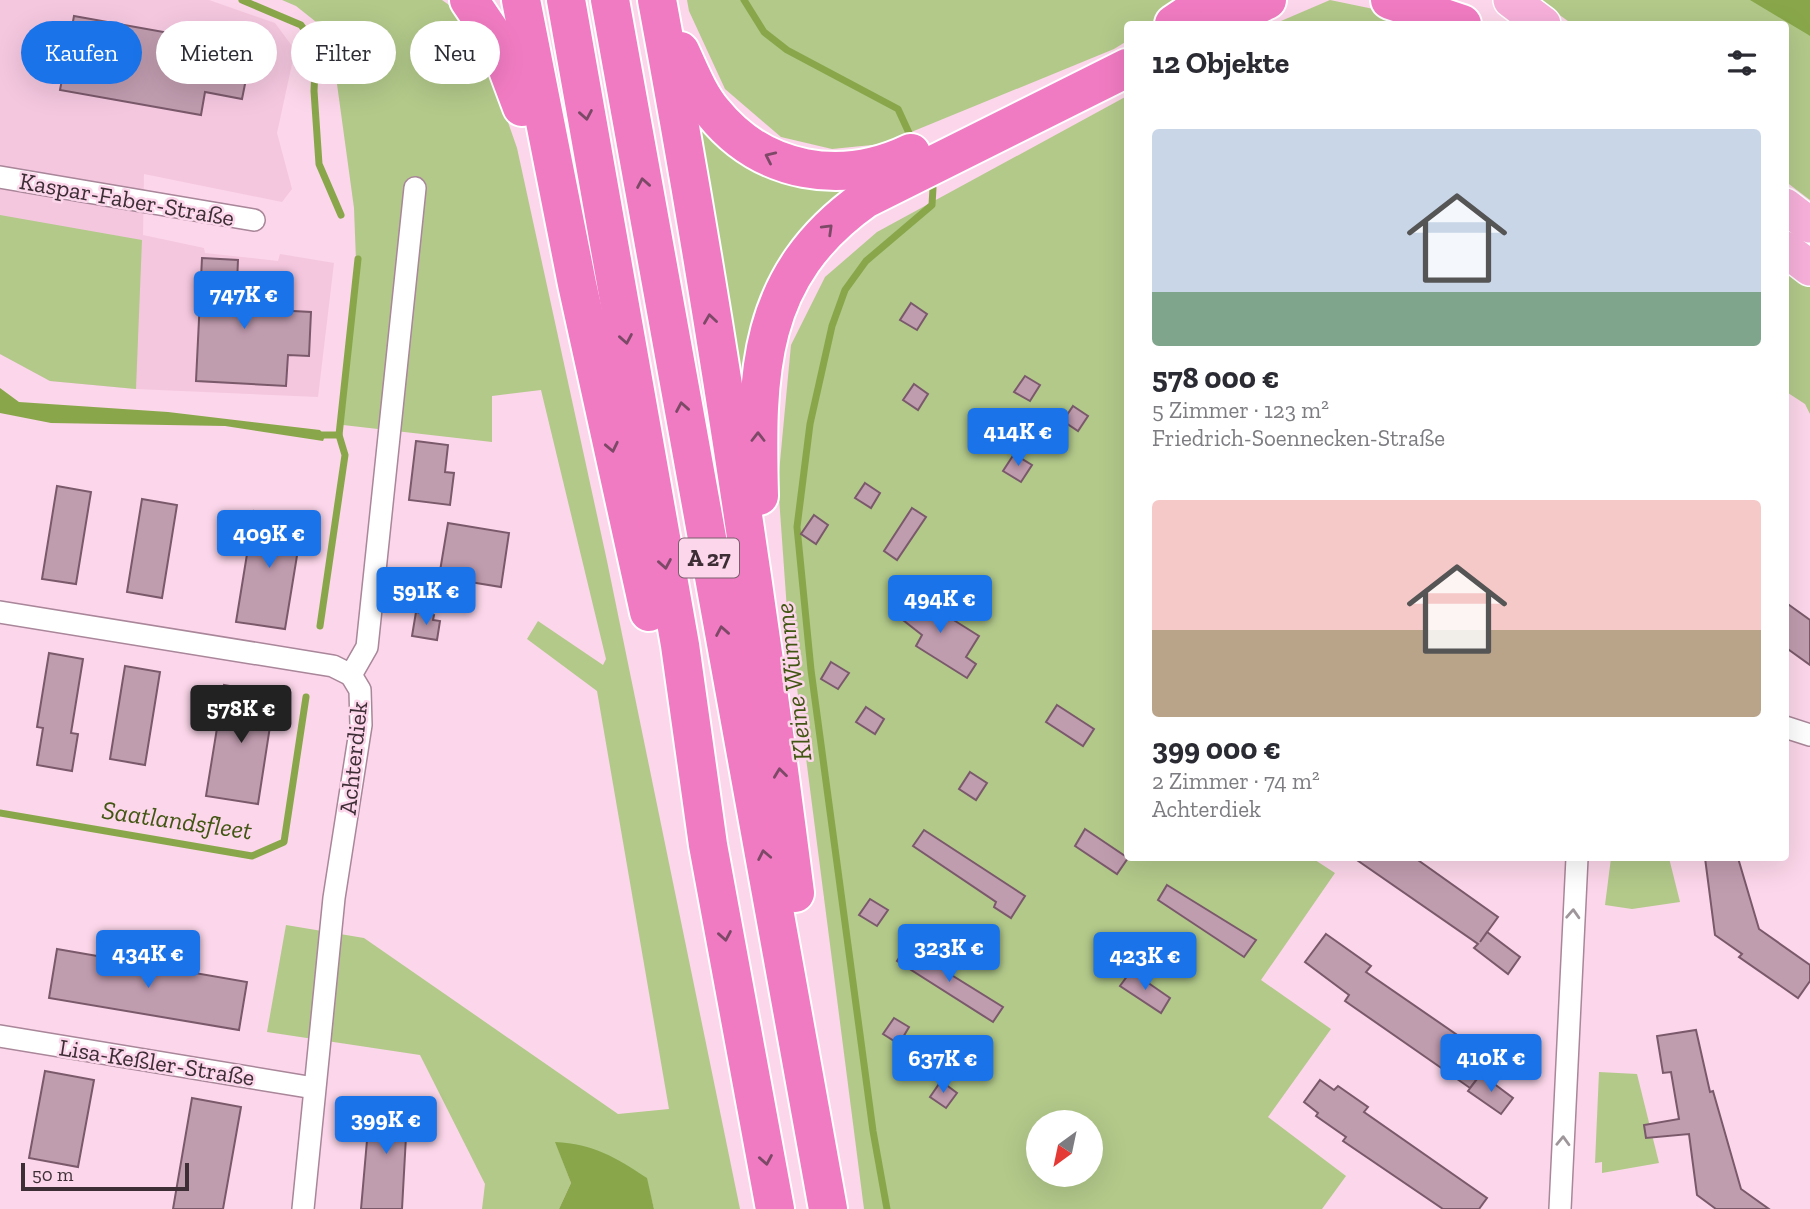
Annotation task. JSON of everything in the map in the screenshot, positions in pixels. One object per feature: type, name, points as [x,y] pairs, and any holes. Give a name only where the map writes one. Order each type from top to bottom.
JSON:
[{"type":"highway","points":[[469,0],[498,43],[510,69],[577,284]]},
{"type":"highway","points":[[521,0],[577,284],[675,734],[708,845]]},
{"type":"highway","name":"A 27","points":[[566,0],[680,645],[708,845],[775,1209]]},
{"type":"highway","name":"A 27","points":[[610,0],[828,1209]]},
{"type":"highway","points":[[1178,21],[1210,0]]},
{"type":"highway","points":[[1222,21],[1267,0]]},
{"type":"highway","points":[[1390,0],[1453,21]]},
{"type":"highway","points":[[658,3],[687,157],[764,653],[804,963],[812,1115]]},
{"type":"highway","points":[[658,3],[698,91],[727,128],[764,155],[794,166],[826,172],[847,172],[889,163],[1124,49]]},
{"type":"highway","points":[[764,653],[758,439],[762,358],[775,309],[798,264],[828,228],[865,199],[1124,70]]},
{"type":"main road","points":[[1441,0],[1471,21]]},
{"type":"main road","points":[[1511,0],[1540,21]]},
{"type":"main road","points":[[1789,209],[1810,225]]},
{"type":"main road","points":[[1789,252],[1810,268]]},
{"type":"street","name":"Kaspar-Faber-Straße","points":[[0,177],[254,220]]},
{"type":"street","name":"Achterdiek","points":[[303,1209],[334,898],[361,725],[360,690],[351,676],[367,647],[415,188]]},
{"type":"street","points":[[0,612],[333,666],[351,676]]},
{"type":"street","points":[[1789,728],[1810,735]]},
{"type":"street","points":[[1560,1209],[1577,861]]},
{"type":"street","name":"Lisa-Keßler-Straße","points":[[0,1035],[314,1088]]},
{"type":"shaded area","points":[[0,0],[209,0],[269,21],[156,21],[156,84],[277,84],[277,26],[291,45],[291,68],[277,133],[292,189],[282,202],[144,174],[143,235],[204,248],[205,253],[278,261],[280,254],[334,263],[318,397],[136,389],[50,381],[0,354]]},
{"type":"shaded area","points":[[282,0],[442,0],[460,21],[410,21],[410,84],[495,84],[517,148],[607,561],[740,1209],[654,1209],[646,1178],[556,1143],[571,1183],[559,1209],[482,1209],[485,1184],[420,1055],[267,1032],[286,925],[364,938],[618,1114],[669,1109],[597,691],[527,639],[538,621],[603,665],[606,659],[541,390],[492,396],[492,442],[343,425],[357,287],[354,208],[337,84],[396,84],[396,21],[315,21],[296,6]]},
{"type":"shaded area","points":[[687,0],[1198,0],[1161,21],[1124,21],[1124,43],[1114,49],[882,144],[832,149],[781,137],[725,89],[689,11]]},
{"type":"shaded area","points":[[1330,0],[1388,12],[1408,21],[1281,21]]},
{"type":"shaded area","points":[[1539,0],[1810,0],[1810,200],[1789,184],[1789,21],[1568,21]]},
{"type":"shaded area","points":[[1750,0],[1810,0],[1810,36]]},
{"type":"shaded area","points":[[1124,98],[1124,861],[1317,861],[1335,873],[1261,980],[1331,1029],[1268,1117],[1346,1176],[1322,1209],[864,1209],[787,610],[778,483],[791,345],[825,277],[877,232]]},
{"type":"shaded area","points":[[687,105],[855,183],[804,240],[740,411],[730,301],[712,206]]},
{"type":"shaded area","points":[[0,215],[142,240],[136,389],[50,381],[0,354]]},
{"type":"shaded area","points":[[1789,271],[1810,286],[1810,414],[1805,404],[1789,394]]},
{"type":"shaded area","points":[[0,388],[19,402],[168,412],[320,430],[325,436],[323,441],[225,426],[51,423],[0,413]]},
{"type":"shaded area","points":[[1611,861],[1670,861],[1680,902],[1632,909],[1605,905]]},
{"type":"shaded area","points":[[1599,1072],[1637,1074],[1659,1163],[1602,1173],[1602,1162],[1595,1163]]},
{"type":"shaded area","points":[[555,1142],[604,1153],[647,1178],[654,1209],[559,1209],[571,1183]]},
{"type":"building","points":[[74,16],[102,21],[73,21]]},
{"type":"building","points":[[142,28],[156,31],[156,84],[245,84],[242,99],[205,92],[201,115],[60,90],[61,84],[142,84]]},
{"type":"building","points":[[202,258],[238,260],[237,283],[257,284],[256,309],[311,312],[309,356],[288,355],[286,386],[196,381]]},
{"type":"building","points":[[911,303],[927,314],[917,330],[900,320]]},
{"type":"building","points":[[1025,376],[1040,385],[1030,401],[1014,392]]},
{"type":"building","points":[[914,384],[928,394],[918,410],[903,400]]},
{"type":"building","points":[[1073,406],[1088,416],[1078,431],[1063,421]]},
{"type":"building","points":[[416,441],[448,445],[445,472],[454,473],[450,505],[409,500]]},
{"type":"building","points":[[1014,454],[1032,465],[1021,482],[1003,471]]},
{"type":"building","points":[[865,483],[880,493],[871,508],[855,498]]},
{"type":"building","points":[[57,486],[91,492],[76,584],[42,579]]},
{"type":"building","points":[[142,499],[177,505],[162,598],[127,592]]},
{"type":"building","points":[[912,508],[926,517],[897,560],[884,551]]},
{"type":"building","points":[[254,511],[303,519],[285,629],[236,622]]},
{"type":"building","points":[[814,515],[828,525],[816,544],[801,534]]},
{"type":"building","points":[[448,523],[509,533],[501,587],[439,577]]},
{"type":"building","points":[[905,597],[913,602],[917,597],[979,636],[966,657],[976,664],[967,678],[916,646],[922,635],[894,613]]},
{"type":"building","points":[[1789,605],[1810,620],[1810,665],[1789,650]]},
{"type":"building","points":[[416,612],[434,615],[433,620],[440,621],[437,640],[412,636]]},
{"type":"building","points":[[49,653],[83,659],[71,733],[78,734],[72,771],[37,765],[43,728],[37,727]]},
{"type":"building","points":[[831,662],[849,673],[838,689],[821,679]]},
{"type":"building","points":[[125,666],[160,672],[145,765],[110,759]]},
{"type":"building","points":[[224,685],[275,694],[258,804],[206,796]]},
{"type":"building","points":[[1057,705],[1094,729],[1083,746],[1046,722]]},
{"type":"building","points":[[866,707],[884,719],[875,734],[856,722]]},
{"type":"building","points":[[970,772],[987,783],[976,800],[959,789]]},
{"type":"building","points":[[1085,829],[1124,855],[1126,861],[1117,874],[1075,846]]},
{"type":"building","points":[[924,830],[1025,896],[1011,918],[994,907],[996,902],[913,846]]},
{"type":"building","points":[[1358,861],[1419,861],[1498,917],[1487,932],[1520,957],[1508,974],[1474,948],[1478,944]]},
{"type":"building","points":[[1705,861],[1739,861],[1759,929],[1810,965],[1810,981],[1798,998],[1739,957],[1742,954],[1715,935]]},
{"type":"building","points":[[1167,885],[1256,940],[1244,957],[1158,900]]},
{"type":"building","points":[[870,899],[888,910],[877,926],[859,915]]},
{"type":"building","points":[[1326,934],[1371,966],[1366,972],[1492,1059],[1470,1088],[1345,1001],[1349,995],[1305,962]]},
{"type":"building","points":[[908,944],[922,953],[921,956],[1003,1007],[993,1022],[897,961]]},
{"type":"building","points":[[57,949],[247,982],[239,1030],[49,998]]},
{"type":"building","points":[[1131,971],[1170,998],[1161,1013],[1120,986]]},
{"type":"building","points":[[894,1018],[909,1027],[899,1044],[883,1034]]},
{"type":"building","points":[[1696,1030],[1710,1092],[1713,1091],[1741,1189],[1769,1209],[1716,1209],[1697,1195],[1689,1134],[1646,1138],[1644,1125],[1679,1119],[1671,1072],[1663,1073],[1657,1036]]},
{"type":"building","points":[[45,1071],[94,1080],[78,1167],[29,1158]]},
{"type":"building","points":[[1481,1074],[1513,1098],[1501,1114],[1468,1091]]},
{"type":"building","points":[[1320,1080],[1334,1090],[1338,1086],[1368,1107],[1364,1112],[1487,1198],[1479,1209],[1443,1209],[1343,1141],[1346,1137],[1316,1116],[1318,1113],[1304,1102]]},
{"type":"building","points":[[941,1081],[957,1093],[946,1108],[930,1097]]},
{"type":"building","points":[[192,1098],[241,1107],[223,1209],[173,1209]]},
{"type":"building","points":[[384,1098],[408,1100],[402,1209],[361,1209],[370,1106],[383,1107]]},
{"type":"waterway","name":"Saatlandsfleet","points":[[242,0],[301,25],[316,46],[314,91],[319,164],[341,215]]},
{"type":"waterway","name":"Kleine Wümme","points":[[744,0],[764,32],[787,50],[898,109],[909,133]]},
{"type":"waterway","name":"Kleine Wümme","points":[[887,1209],[873,1131],[811,670],[797,527],[810,424],[832,326],[845,290],[866,261],[932,205],[933,188]]},
{"type":"waterway","name":"Saatlandsfleet","points":[[320,626],[345,455],[339,435],[358,259]]},
{"type":"waterway","name":"Saatlandsfleet","points":[[315,435],[339,435]]},
{"type":"waterway","name":"Saatlandsfleet","points":[[0,813],[252,856],[284,842],[306,697]]}]
